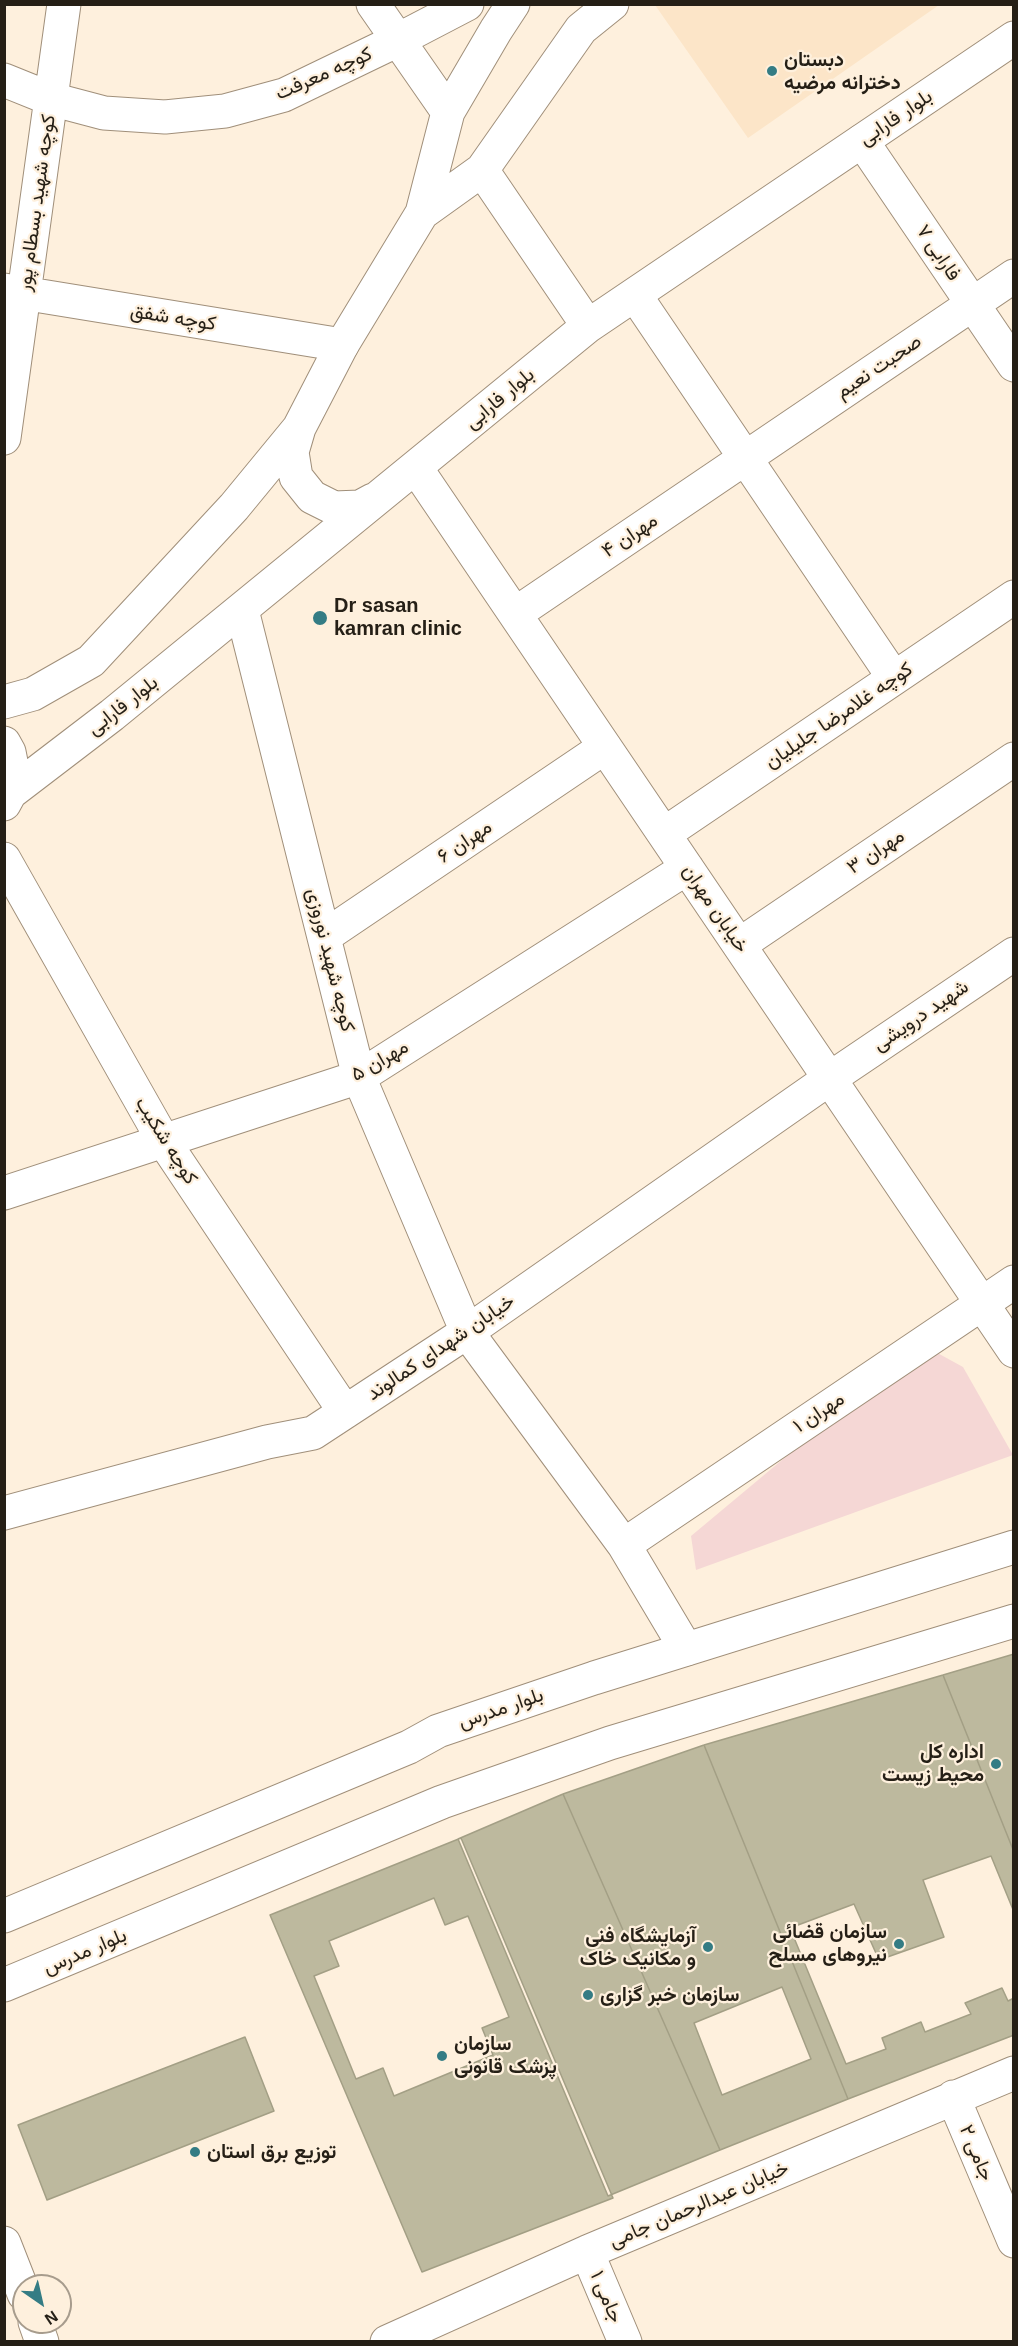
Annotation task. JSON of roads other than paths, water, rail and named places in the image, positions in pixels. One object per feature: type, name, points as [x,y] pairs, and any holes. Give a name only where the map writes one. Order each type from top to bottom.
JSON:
[{"type":"street","name":"کوچه شهید بسطام پور","points":[[4,438],[14,292],[51,99],[64,4]]},
{"type":"street","points":[[373,4],[448,112]]},
{"type":"street","name":"کوچه معرفت","points":[[4,80],[51,99],[114,113],[165,117],[225,111],[284,95],[467,4]]},
{"type":"street","points":[[382,495],[360,507],[334,508],[312,497],[296,477],[292,452],[299,428],[342,345],[422,213],[448,112],[513,4]]},
{"type":"street","points":[[422,213],[482,170],[581,28],[612,4]]},
{"type":"street","name":"بلوار فارابی","points":[[7,798],[242,610],[588,326],[1014,38]]},
{"type":"street","name":"فارابی ۷","points":[[862,141],[1014,365]]},
{"type":"street","points":[[482,170],[588,326]]},
{"type":"street","name":"صحبت نعیم","points":[[745,458],[1014,276]]},
{"type":"street","name":"کوچه شفق","points":[[14,292],[342,345]]},
{"type":"street","points":[[635,295],[894,678]]},
{"type":"street","points":[[4,702],[33,694],[91,661],[234,507],[299,428]]},
{"type":"street","name":"مهران ۴","points":[[515,614],[745,458]]},
{"type":"street","name":"خیابان مهران","points":[[416,468],[1014,1350]]},
{"type":"street","name":"کوچه غلامرضا جلیلیان","points":[[664,834],[1014,597]]},
{"type":"street","name":"کوچه شهید نوروزی","points":[[242,610],[359,1077],[466,1332],[624,1545],[686,1649]]},
{"type":"street","points":[[4,743],[9,752],[13,772],[7,798]]},
{"type":"street","name":"مهران ۶","points":[[325,936],[605,747]]},
{"type":"street","name":"مهران ۳","points":[[739,945],[1014,759]]},
{"type":"street","name":"کوچه شکیب","points":[[4,859],[163,1140],[345,1412]]},
{"type":"street","name":"مهران ۵","points":[[4,1193],[359,1077],[687,868]]},
{"type":"street","name":"شهید درویشی","points":[[829,1079],[1014,954]]},
{"type":"street","name":"خیابان شهدای کمالوند","points":[[4,1513],[267,1442],[313,1433],[466,1332],[829,1079]]},
{"type":"street","name":"مهران ۱","points":[[624,1545],[1014,1282]]},
{"type":"street","name":"بلوار مدرس","points":[[4,1916],[409,1747],[438,1731],[594,1678],[1014,1547]]},
{"type":"street","name":"بلوار مدرس","points":[[4,1986],[442,1802],[610,1743],[1014,1621]]},
{"type":"street","name":"خیابان عبدالرحمان جامی","points":[[387,2342],[587,2252],[952,2097],[1014,2073]]},
{"type":"street","name":"جامی ۲","points":[[952,2097],[1014,2241]]},
{"type":"street","points":[[4,2243],[16,2274]]},
{"type":"street","name":"جامی ۱","points":[[587,2252],[625,2342]]},
{"type":"place","name":"دبستان دخترانه مرضیه","points":[[772,71]]},
{"type":"place","name":"Dr sasan kamran clinic","points":[[320,618]]},
{"type":"place","name":"اداره کل محیط زیست","points":[[996,1764]]},
{"type":"place","name":"سازمان قضائی نیروهای مسلح","points":[[899,1944]]},
{"type":"place","name":"آزمایشگاه فنی و مکانیک خاک","points":[[708,1947]]},
{"type":"place","name":"سازمان خبر گزاری","points":[[588,1995]]},
{"type":"place","name":"سازمان پزشک قانونی","points":[[442,2056]]},
{"type":"place","name":"توزیع برق استان","points":[[195,2152]]}]
